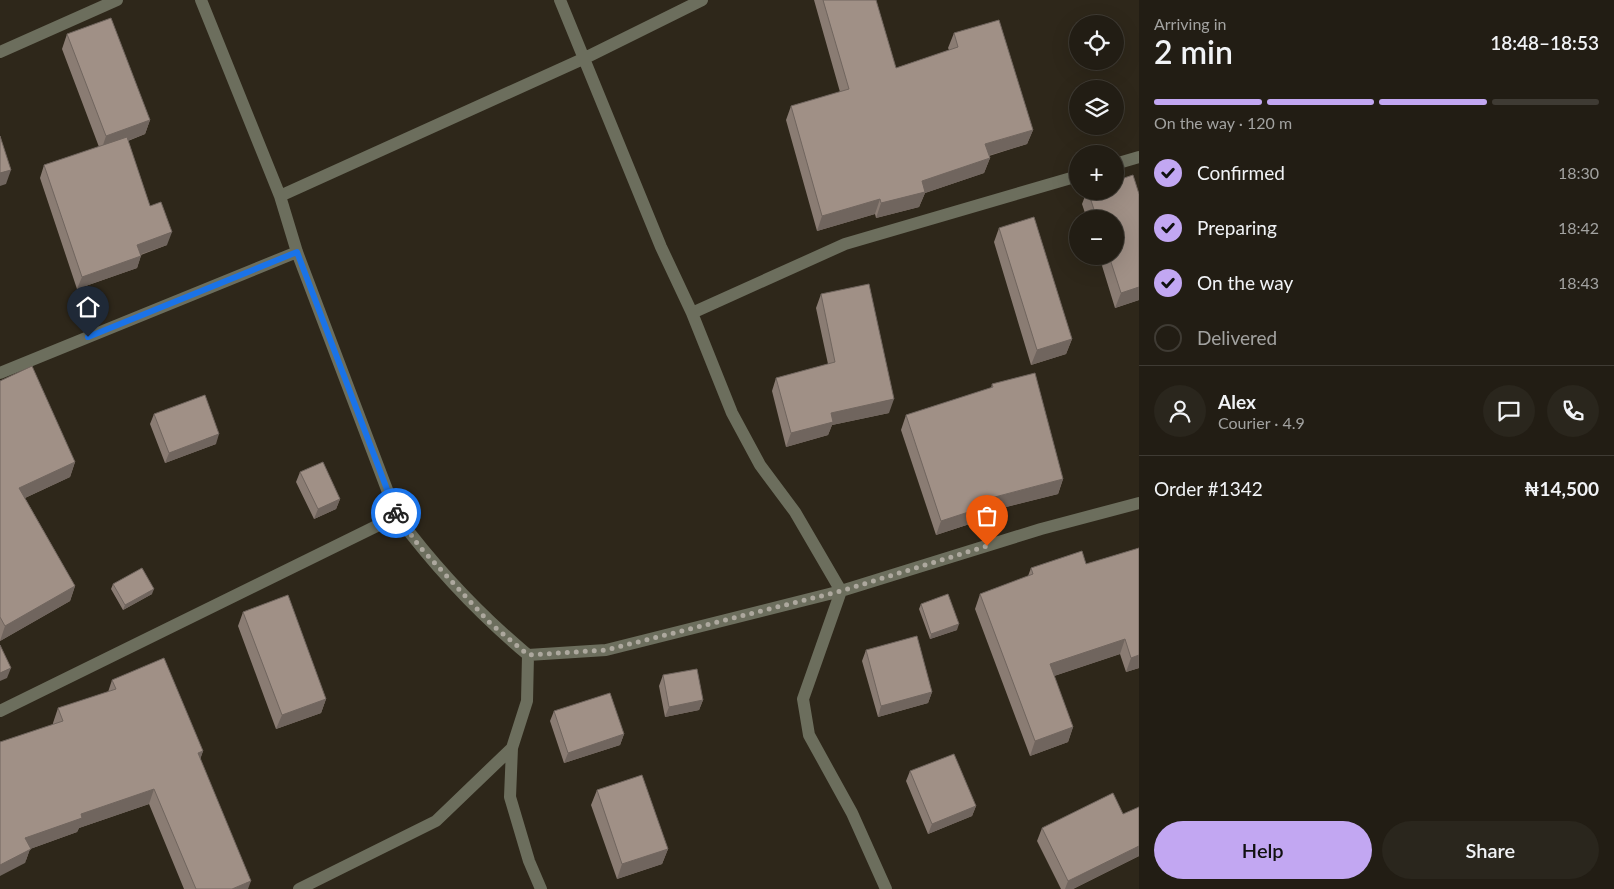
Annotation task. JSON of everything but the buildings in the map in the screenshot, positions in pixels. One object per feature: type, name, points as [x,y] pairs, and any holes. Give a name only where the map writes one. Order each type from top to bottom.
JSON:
[{"type":"street","points":[[0,52],[117,0]]},
{"type":"street","points":[[201,0],[280,196],[297,252],[397,516],[419,546],[490,623],[528,655],[606,650],[841,591],[1042,529],[1139,502]]},
{"type":"street","points":[[560,0],[661,247],[692,313],[732,413],[760,465],[795,512],[841,591]]},
{"type":"street","points":[[280,196],[584,58],[702,0]]},
{"type":"street","points":[[1124,161],[1139,157]]},
{"type":"street","points":[[692,313],[846,244],[1069,179]]},
{"type":"street","points":[[0,372],[297,252]]},
{"type":"street","points":[[0,711],[397,516]]},
{"type":"street","points":[[841,591],[802,699],[809,735],[852,813],[886,889]]},
{"type":"street","points":[[528,655],[527,701],[512,748],[510,797],[529,861],[541,889]]},
{"type":"street","points":[[299,889],[436,821],[512,748]]},
{"type":"way so far","points":[[396,513],[419,546],[490,623],[528,655],[606,650],[841,591],[987,546]]},
{"type":"route","points":[[88,337],[297,252],[396,513]]}]
